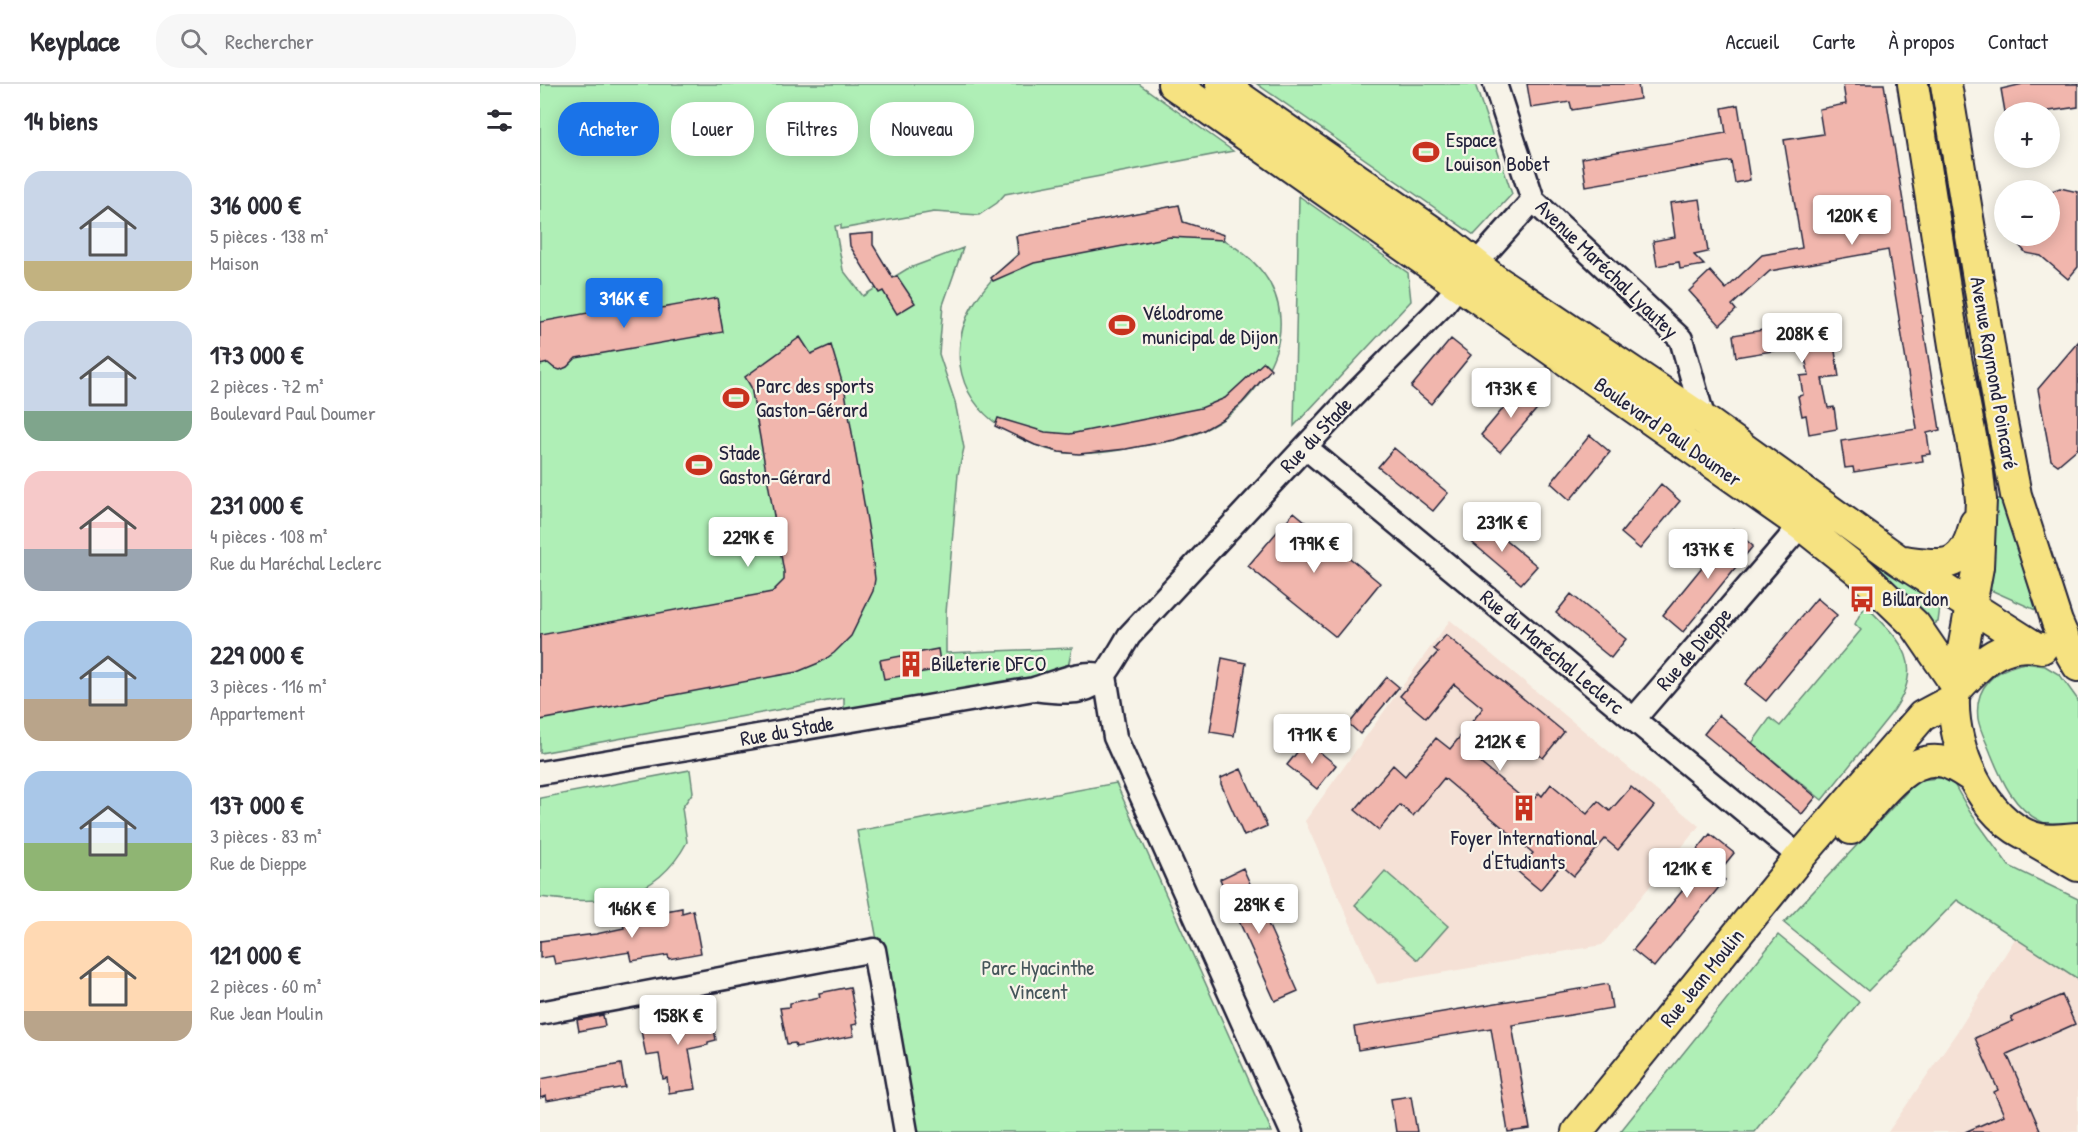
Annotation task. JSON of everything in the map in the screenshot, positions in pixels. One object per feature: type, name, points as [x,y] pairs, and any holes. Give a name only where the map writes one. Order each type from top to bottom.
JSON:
[{"type":"main road","name":"Boulevard Paul Doumer","points":[[1173,84],[1468,275],[1494,279],[1704,420],[1900,561],[2035,647]]},
{"type":"main road","name":"Boulevard Paul Doumer","points":[[1221,84],[1468,275],[1801,525],[1860,572],[1909,619],[1930,646],[1956,693]]},
{"type":"main road","name":"Avenue Raymond Poincaré","points":[[1913,84],[1981,500],[1978,567],[1956,693]]},
{"type":"main road","name":"Avenue Raymond Poincaré","points":[[1946,84],[2000,412],[2016,495],[2035,558],[2076,658]]},
{"type":"main road","name":"Avenue Raymond Poincaré","points":[[1900,561],[1948,564],[1956,560],[1968,544],[1981,500]]},
{"type":"main road","name":"Rue Jean Moulin","points":[[1577,1132],[1800,857],[1922,716],[1956,693],[1989,658],[2009,647],[2035,647]]},
{"type":"main road","points":[[2035,647],[2076,658]]},
{"type":"main road","points":[[1956,693],[1954,712],[1958,736],[1972,777],[1986,798],[2010,825],[2048,850],[2076,844]]},
{"type":"main road","name":"Rue Jean Moulin","points":[[1601,1132],[1783,906],[1900,775],[1914,765],[1932,760],[1945,762],[1972,777]]},
{"type":"street","name":"Avenue Maréchal Lyautey","points":[[1495,84],[1533,200],[1681,339],[1704,420]]},
{"type":"street","name":"Rue du Stade","points":[[540,773],[1034,689],[1070,693],[1080,692],[1097,685],[1129,636],[1468,275],[1533,200]]},
{"type":"street","name":"Rue du Maréchal Leclerc","points":[[1305,447],[1800,857]]},
{"type":"street","name":"Rue de Dieppe","points":[[1634,719],[1801,525]]},
{"type":"street","points":[[1105,676],[1115,737],[1292,1132]]},
{"type":"street","points":[[540,1012],[874,950],[906,1132]]},
{"type":"shaded area","points":[[1450,620],[1699,826],[1602,945],[1377,984],[1305,821]]},
{"type":"shaded area","points":[[2024,924],[2078,973],[2078,1132],[1888,1132],[1961,1026]]},
{"type":"green space","name":"Parc des sports Gaston-Gérard","points":[[540,84],[1139,84],[1233,151],[1005,194],[997,203],[979,215],[934,212],[841,229],[841,225],[835,226],[843,270],[863,296],[907,269],[963,248],[943,305],[939,354],[955,402],[964,448],[958,474],[946,613],[946,653],[1072,648],[1067,672],[974,692],[844,710],[844,698],[540,753]]},
{"type":"green space","name":"Espace Louison Bobet","points":[[1257,84],[1475,84],[1512,194],[1474,235]]},
{"type":"green space","points":[[1299,196],[1408,273],[1411,301],[1294,426]]},
{"type":"green space","name":"Vélodrome municipal de Dijon","points":[[1179,205],[1183,222],[1216,236],[1247,256],[1270,283],[1277,300],[1280,318],[1275,353],[1268,370],[1246,400],[1218,423],[1194,434],[1161,443],[1088,453],[1059,452],[1036,445],[1008,431],[986,415],[974,401],[965,384],[960,365],[959,348],[967,317],[974,303],[994,277],[1018,254],[1016,236]]},
{"type":"green space","points":[[2008,494],[2040,612],[1984,587],[1991,503]]},
{"type":"green space","points":[[1824,517],[1941,599],[1938,622],[1934,624],[1930,622],[1894,583],[1820,524]]},
{"type":"green space","points":[[1867,607],[1899,642],[1908,666],[1908,679],[1894,710],[1822,800],[1752,743],[1770,718],[1780,726],[1861,630],[1855,624],[1861,612]]},
{"type":"green space","points":[[2025,663],[2045,666],[2060,675],[2078,700],[2078,823],[2050,825],[2024,810],[2005,784],[1980,728],[1978,707],[1983,688],[2004,670]]},
{"type":"green space","points":[[690,770],[693,792],[682,808],[687,842],[674,862],[659,877],[643,888],[605,899],[584,901],[540,897],[540,798]]},
{"type":"green space","points":[[1950,777],[1970,812],[2009,866],[2078,899],[2078,979],[1957,900],[1868,991],[1784,923],[1918,780]]},
{"type":"green space","name":"Parc Hyacinthe Vincent","points":[[1116,783],[1272,1132],[912,1132],[857,831]]},
{"type":"green space","points":[[1385,871],[1448,926],[1418,960],[1355,905]]},
{"type":"green space","points":[[1778,935],[1859,1002],[1754,1132],[1620,1132]]},
{"type":"building","points":[[1527,84],[1638,84],[1640,99],[1572,110],[1570,102],[1531,108]]},
{"type":"building","points":[[1843,84],[1884,84],[1940,430],[1927,433],[1930,454],[1922,455],[1923,461],[1854,472],[1853,467],[1845,468],[1841,441],[1917,429],[1888,250],[1770,271],[1732,305],[1736,310],[1720,325],[1689,291],[1710,271],[1726,289],[1762,255],[1802,248],[1784,140],[1823,134],[1819,109],[1846,104]]},
{"type":"building","points":[[2023,84],[2078,84],[2078,107],[2060,110],[2060,102],[2003,102],[2001,89]]},
{"type":"building","points":[[1738,105],[1750,180],[1735,183],[1731,161],[1586,186],[1582,158],[1726,133],[1722,108]]},
{"type":"building","points":[[2060,188],[2078,192],[2078,267],[2068,279],[2041,256],[2026,253],[2020,246],[2060,246]]},
{"type":"building","points":[[1700,199],[1708,252],[1694,255],[1704,265],[1680,269],[1679,262],[1657,266],[1653,241],[1675,237],[1670,203]]},
{"type":"building","points":[[1179,205],[1183,222],[1224,235],[1223,240],[1170,237],[1034,263],[993,281],[991,278],[1019,254],[1016,236]]},
{"type":"building","points":[[873,233],[873,245],[893,278],[897,276],[915,303],[897,314],[883,291],[879,293],[850,246],[849,235]]},
{"type":"building","points":[[642,293],[645,311],[717,298],[723,332],[576,358],[560,370],[548,363],[540,365],[540,322],[604,310],[602,300]]},
{"type":"building","points":[[1830,319],[1839,377],[1822,379],[1828,408],[1834,407],[1837,429],[1809,434],[1806,415],[1802,416],[1798,396],[1803,395],[1800,376],[1809,375],[1802,346],[1736,357],[1733,335]]},
{"type":"building","points":[[800,337],[811,354],[831,345],[845,392],[870,538],[875,579],[873,591],[851,636],[821,662],[797,672],[540,720],[540,635],[772,592],[784,580],[751,387],[745,377]]},
{"type":"building","points":[[1451,339],[1471,355],[1431,404],[1411,387]]},
{"type":"building","points":[[2078,342],[2078,448],[2058,465],[2051,460],[2038,389]]},
{"type":"building","points":[[1264,362],[1271,369],[1242,403],[1223,419],[1202,431],[1174,440],[1126,449],[1079,454],[1059,452],[1035,445],[995,426],[998,418],[1045,432],[1070,434],[1201,408],[1225,398]]},
{"type":"building","points":[[1521,387],[1541,404],[1500,452],[1481,435]]},
{"type":"building","points":[[1590,435],[1610,452],[1570,500],[1551,483]]},
{"type":"building","points":[[1394,448],[1448,493],[1433,511],[1378,467]]},
{"type":"building","points":[[1661,484],[1680,501],[1640,549],[1621,533]]},
{"type":"building","points":[[1294,512],[1380,583],[1336,637],[1248,566]]},
{"type":"building","points":[[1483,521],[1537,566],[1521,584],[1468,539]]},
{"type":"building","points":[[1733,529],[1753,546],[1683,632],[1663,615]]},
{"type":"building","points":[[1571,594],[1626,639],[1611,658],[1556,613]]},
{"type":"building","points":[[1817,598],[1837,615],[1766,701],[1745,684]]},
{"type":"building","name":"Foyer International d'Etudiants","points":[[1446,635],[1564,732],[1543,758],[1507,728],[1479,762],[1530,804],[1539,793],[1542,796],[1551,784],[1587,814],[1598,801],[1610,811],[1631,787],[1654,806],[1618,850],[1605,839],[1574,876],[1561,865],[1540,890],[1517,871],[1533,853],[1444,778],[1413,816],[1400,805],[1379,830],[1355,810],[1393,765],[1405,776],[1436,738],[1450,749],[1483,708],[1454,684],[1426,718],[1400,696],[1438,652],[1434,649]]},
{"type":"building","name":"Billeterie DFCO","points":[[938,649],[941,669],[884,679],[880,660]]},
{"type":"building","points":[[1222,658],[1246,663],[1234,736],[1210,732]]},
{"type":"building","points":[[1387,677],[1399,687],[1360,734],[1349,724]]},
{"type":"building","points":[[1719,715],[1816,797],[1802,814],[1704,734]]},
{"type":"building","points":[[1306,741],[1336,765],[1317,789],[1287,765]]},
{"type":"building","points":[[1241,769],[1267,826],[1244,836],[1221,784],[1221,778]]},
{"type":"building","points":[[1710,834],[1734,853],[1717,874],[1725,880],[1654,967],[1633,950],[1688,884],[1677,875]]},
{"type":"building","points":[[1243,868],[1298,991],[1275,1001],[1220,879]]},
{"type":"building","points":[[682,908],[682,913],[693,910],[701,953],[669,959],[668,955],[632,961],[630,952],[555,964],[553,956],[540,958],[540,941],[624,928],[622,919]]},
{"type":"building","points":[[1608,984],[1612,1008],[1512,1025],[1530,1129],[1508,1132],[1491,1028],[1358,1050],[1354,1027]]},
{"type":"building","points":[[850,987],[857,1024],[852,1025],[854,1036],[796,1047],[795,1043],[787,1044],[780,1008],[790,1007],[790,1003],[820,997],[819,993]]},
{"type":"building","points":[[2062,995],[2075,1024],[2007,1054],[2041,1132],[1965,1132],[2004,1115],[1994,1092],[1998,1090],[1975,1038],[2013,1021],[2011,1017]]},
{"type":"building","points":[[711,1012],[716,1040],[708,1042],[708,1045],[689,1049],[696,1089],[669,1093],[667,1078],[663,1079],[659,1054],[646,1056],[640,1025],[664,1021],[663,1018]]},
{"type":"building","points":[[603,1015],[605,1026],[579,1031],[577,1020]]},
{"type":"building","points":[[621,1064],[625,1087],[547,1101],[546,1096],[540,1098],[540,1079]]},
{"type":"building","points":[[1411,1096],[1417,1132],[1396,1132],[1391,1099]]},
{"type":"place","name":"Espace Louison Bobet","points":[[1426,152]]},
{"type":"place","name":"Vélodrome municipal de Dijon","points":[[1122,325]]},
{"type":"place","name":"Parc des sports Gaston-Gérard","points":[[736,398]]},
{"type":"place","name":"Stade Gaston-Gérard","points":[[699,465]]},
{"type":"place","name":"Billardon","points":[[1862,599]]},
{"type":"place","name":"Billeterie DFCO","points":[[911,664]]},
{"type":"place","name":"Foyer International d'Etudiants","points":[[1524,808]]}]
